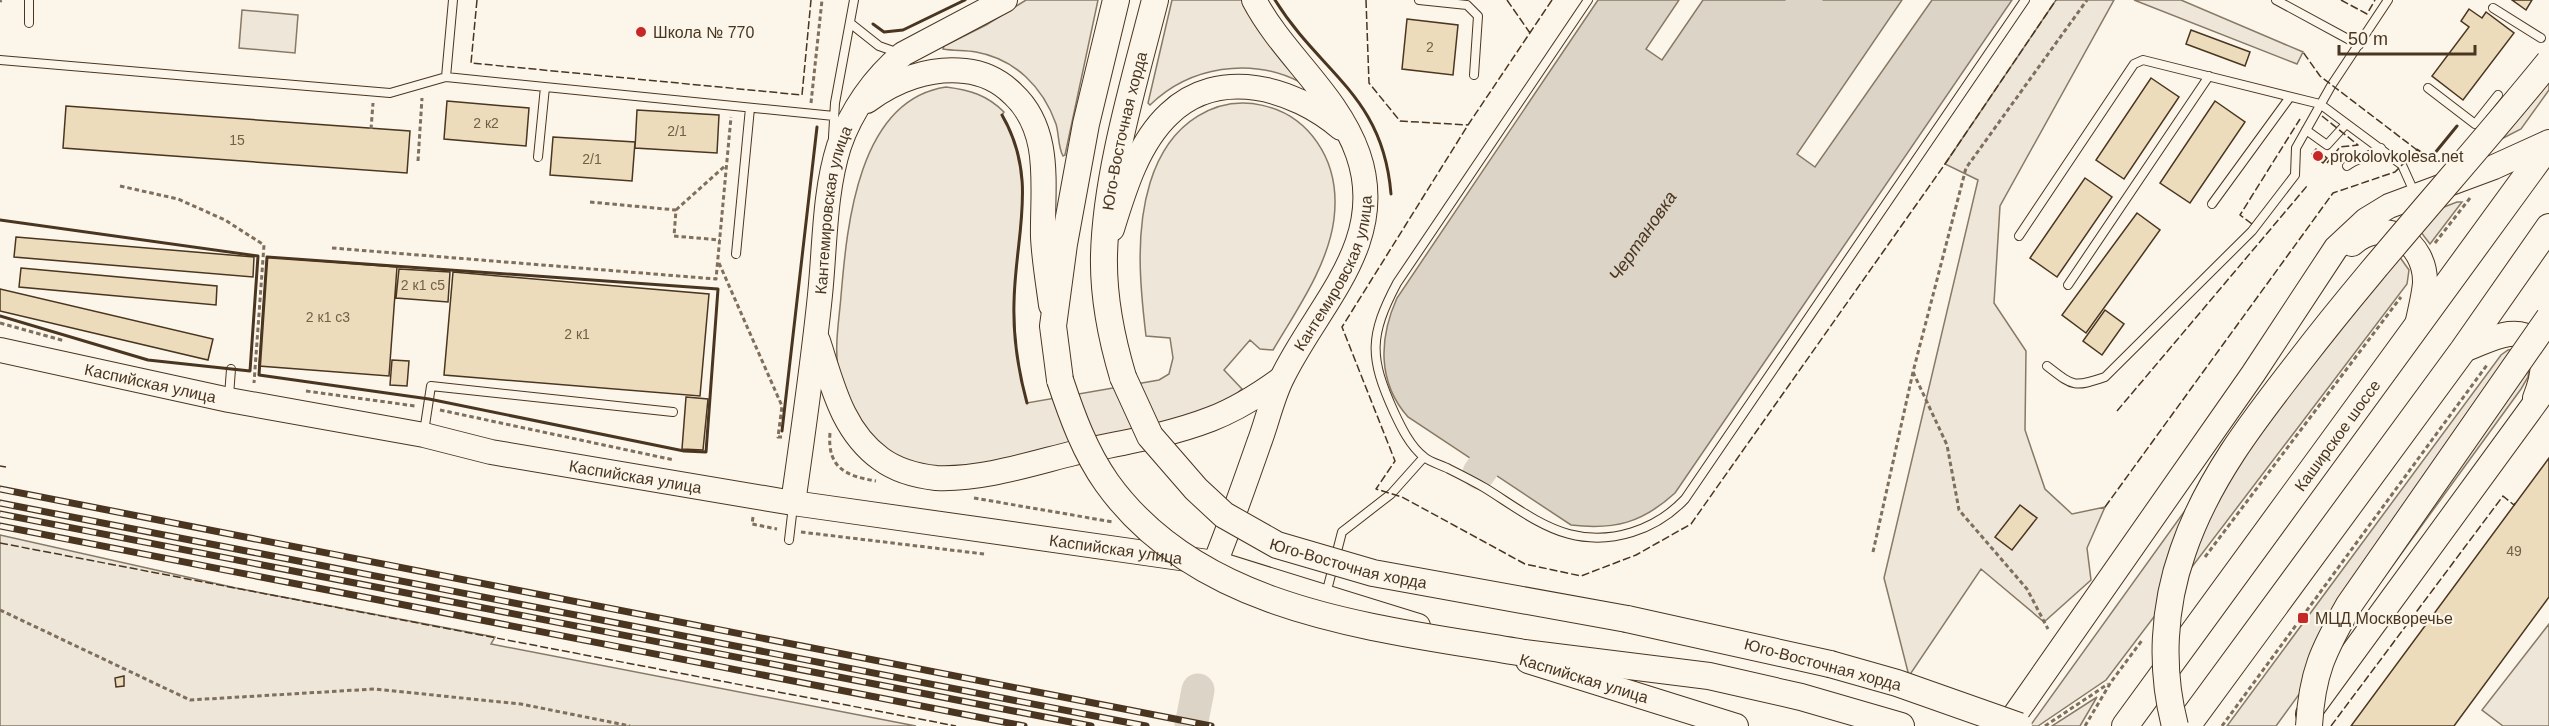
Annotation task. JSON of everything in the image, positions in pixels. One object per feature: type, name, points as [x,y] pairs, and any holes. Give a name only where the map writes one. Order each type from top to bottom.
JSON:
[{"type":"main road","name":"Кантемировская улица","points":[[793,502],[816,334],[831,179],[845,113],[903,54],[1005,0]]},
{"type":"main road","points":[[1053,326],[1064,244],[1086,124],[1116,0]]},
{"type":"main road","name":"Юго-Восточная хорда","points":[[1155,0],[1110,200],[1104,254],[1108,317],[1123,377],[1150,436],[1196,489],[1224,515],[1277,545],[1313,557],[1395,578],[1627,619],[1776,650],[1897,683],[2019,726]]},
{"type":"main road","name":"Кантемировская улица","points":[[1215,562],[1281,379],[1346,272],[1361,236],[1365,215],[1365,187],[1358,154],[1350,135],[1329,99],[1273,30],[1254,0]]},
{"type":"main road","points":[[2175,726],[2167,673],[2167,617],[2183,551],[2213,484],[2231,453],[2264,407],[2331,320],[2549,62]]},
{"type":"main road","points":[[845,113],[892,85],[913,76],[952,70],[990,77],[1006,87],[1019,100],[1032,118],[1043,163],[1043,238],[1060,380],[1079,432],[1107,482],[1126,507],[1166,543],[1219,577],[1248,590],[1338,620],[1524,653],[1708,676],[1801,697],[1901,726]]},
{"type":"main road","points":[[1104,254],[1135,165],[1154,131],[1169,113],[1196,97],[1224,87],[1244,86],[1276,92],[1310,105],[1350,135]]},
{"type":"main road","points":[[2007,726],[2253,374],[2336,248],[2366,220],[2389,206],[2494,167],[2549,143]]},
{"type":"main road","name":"Каширское шоссе","points":[[2125,726],[2549,143]]},
{"type":"main road","points":[[2187,726],[2463,350],[2549,227]]},
{"type":"main road","points":[[2320,271],[2357,238],[2378,231],[2396,233],[2407,240],[2420,263],[2425,281],[2417,325]]},
{"type":"main road","points":[[2309,726],[2311,693],[2324,649],[2349,605],[2549,318]]},
{"type":"main road","points":[[816,334],[840,406],[862,442],[882,460],[910,472],[938,478],[982,475],[1182,429],[1248,403],[1281,379]]},
{"type":"main road","points":[[2463,350],[2509,334],[2525,335],[2539,343],[2545,357],[2544,374],[2532,406]]},
{"type":"main road","name":"Каспийская улица","points":[[0,350],[230,390],[478,449]]},
{"type":"main road","name":"Каспийская улица","points":[[0,367],[422,442],[478,449],[793,502],[1215,562],[1736,726]]},
{"type":"main road","points":[[2299,726],[2549,384]]},
{"type":"lane","points":[[28,23],[29,0]]},
{"type":"lane","points":[[447,77],[453,0]]},
{"type":"lane","points":[[0,60],[390,93],[447,77],[810,114],[845,113],[850,23],[854,0]]},
{"type":"lane","points":[[1419,0],[1467,5],[1478,16],[1474,75]]},
{"type":"lane","points":[[1588,0],[1397,283],[1384,307],[1377,329],[1374,355],[1380,381],[1404,434],[1424,457],[1463,476],[1531,516],[1568,533],[1593,537],[1617,536],[1644,529],[1671,514],[1685,499],[2025,0]]},
{"type":"lane","points":[[2276,0],[2360,45]]},
{"type":"lane","points":[[2047,366],[2066,380],[2081,386],[2105,377],[2252,231],[2295,175],[2296,148],[2320,104],[2388,0]]},
{"type":"lane","points":[[2493,8],[2541,38]]},
{"type":"lane","points":[[850,23],[879,46],[903,54]]},
{"type":"lane","points":[[2019,236],[2134,63],[2143,60],[2320,104],[2402,165],[2416,196]]},
{"type":"lane","points":[[2068,285],[2209,76]]},
{"type":"lane","points":[[538,157],[545,87]]},
{"type":"lane","points":[[2428,88],[2475,124],[2498,95]]},
{"type":"lane","points":[[2212,204],[2290,97]]},
{"type":"lane","points":[[736,254],[750,108]]},
{"type":"lane","points":[[2306,130],[2326,145],[2346,123]]},
{"type":"lane","points":[[2347,166],[2356,159],[2371,156],[2381,148]]},
{"type":"lane","points":[[230,390],[231,369]]},
{"type":"lane","points":[[424,435],[431,386],[673,412]]},
{"type":"lane","points":[[1325,597],[1342,532],[1391,494],[1424,457]]},
{"type":"lane","points":[[790,535],[793,502]]},
{"type":"path","points":[[810,114],[822,0]]},
{"type":"path","points":[[1874,552],[1912,372],[1966,168],[2087,0]]},
{"type":"path","points":[[418,161],[422,91],[420,85]]},
{"type":"path","points":[[371,129],[374,92]]},
{"type":"path","points":[[332,248],[716,279],[732,106]]},
{"type":"path","points":[[720,240],[674,236],[676,210],[726,165]]},
{"type":"path","points":[[120,186],[178,199],[225,220],[264,245],[254,383],[230,390]]},
{"type":"path","points":[[2420,263],[2474,193]]},
{"type":"path","points":[[590,202],[676,210]]},
{"type":"path","points":[[717,261],[782,406],[778,437],[784,438]]},
{"type":"path","points":[[2204,559],[2403,295]]},
{"type":"path","points":[[0,323],[68,342]]},
{"type":"path","points":[[2222,726],[2488,362]]},
{"type":"path","points":[[1912,372],[1947,445],[1959,510],[2027,589],[2049,631]]},
{"type":"path","points":[[301,390],[429,408],[683,461]]},
{"type":"path","points":[[830,423],[831,451],[840,469],[856,478],[880,482]]},
{"type":"path","points":[[973,498],[1114,522]]},
{"type":"path","points":[[752,524],[790,535],[984,554]]},
{"type":"path","points":[[0,610],[17,616],[190,700],[374,689],[522,704],[630,726]]},
{"type":"path","points":[[2085,726],[2111,682],[2146,635]]},
{"type":"path","points":[[2045,726],[2111,682]]},
{"type":"shaded area","points":[[1026,0],[1098,0],[1063,156],[1056,124],[1044,98],[1026,77],[1003,61],[990,56],[972,51],[943,49],[944,46],[986,25]]},
{"type":"shaded area","points":[[1172,0],[1243,0],[1300,82],[1281,74],[1262,70],[1242,68],[1222,70],[1183,81],[1150,105],[1148,103]]},
{"type":"shaded area","points":[[1598,0],[1679,0],[1646,49],[1662,60],[1703,0],[1789,0],[1476,454],[1496,467],[1821,0],[1902,0],[1797,154],[1815,167],[1932,0],[2012,0],[1675,493],[1639,518],[1615,525],[1587,526],[1571,525],[1408,417],[1398,403],[1386,375],[1384,344],[1397,298]]},
{"type":"shaded area","points":[[2056,0],[2114,0],[2000,206],[1994,303],[2026,351],[2025,430],[2045,489],[2072,514],[2105,507],[2087,548],[2091,580],[2044,622],[1981,569],[1909,676],[1884,578],[1978,180],[1945,164]]},
{"type":"shaded area","points":[[2134,0],[2181,0],[2303,52],[2297,64]]},
{"type":"shaded area","points":[[242,10],[298,15],[295,53],[239,48]]},
{"type":"shaded area","points":[[2549,72],[2549,90],[2521,129],[2480,150]]},
{"type":"shaded area","points":[[946,87],[978,94],[1004,112],[1002,115],[1020,162],[1022,208],[1015,278],[1014,329],[1027,403],[1159,380],[1169,374],[1173,358],[1170,338],[1146,336],[1140,259],[1142,221],[1150,183],[1170,142],[1198,116],[1230,104],[1263,105],[1293,118],[1317,142],[1332,176],[1334,219],[1331,237],[1310,288],[1273,350],[1260,349],[1250,340],[1224,370],[1242,389],[1208,411],[1187,419],[1141,431],[974,466],[929,467],[890,454],[866,435],[844,389],[837,357],[844,267],[854,202],[863,170],[876,140],[893,115],[916,97]]},
{"type":"shaded area","points":[[2462,202],[2430,244],[2414,223],[2418,217]]},
{"type":"shaded area","points":[[2399,256],[2409,270],[2407,284],[2106,680],[2038,726],[2030,726],[2366,259]]},
{"type":"shaded area","points":[[2517,349],[2530,360],[2528,377],[2521,389],[2276,726],[2227,726],[2501,355],[2508,350]]},
{"type":"shaded area","points":[[0,535],[236,588],[495,637],[491,644],[916,726],[0,726]]},
{"type":"shaded area","points":[[2549,624],[2549,726],[2503,726],[2482,710]]},
{"type":"shaded area","points":[[2097,697],[2080,726],[2052,726]]},
{"type":"building","points":[[2512,0],[2532,0],[2526,10]]},
{"type":"building","points":[[2469,9],[2482,18],[2486,12],[2514,33],[2463,100],[2432,76],[2469,27],[2461,21]]},
{"type":"building","points":[[1407,19],[1458,25],[1453,75],[1402,69]]},
{"type":"building","points":[[2191,30],[2250,52],[2245,66],[2186,44]]},
{"type":"building","points":[[2151,78],[2179,97],[2124,179],[2096,160]]},
{"type":"building","points":[[447,101],[529,108],[526,146],[444,139]]},
{"type":"building","points":[[2215,101],[2245,122],[2190,203],[2160,183]]},
{"type":"building","points":[[66,106],[410,131],[407,173],[63,148]]},
{"type":"building","points":[[637,110],[719,115],[717,153],[635,148]]},
{"type":"building","points":[[553,137],[635,142],[632,181],[550,175]]},
{"type":"building","points":[[2316,149],[2327,158],[2323,163],[2312,154]]},
{"type":"building","points":[[2085,178],[2112,197],[2057,277],[2030,258]]},
{"type":"building","points":[[2137,213],[2160,230],[2086,333],[2062,315]]},
{"type":"building","points":[[16,237],[254,257],[253,277],[14,257]]},
{"type":"building","points":[[267,257],[397,267],[389,376],[259,366]]},
{"type":"building","points":[[21,268],[217,286],[216,305],[19,287]]},
{"type":"building","points":[[399,269],[450,272],[448,302],[396,298]]},
{"type":"building","points":[[453,272],[709,294],[700,396],[444,375]]},
{"type":"building","points":[[0,289],[213,339],[208,360],[0,311]]},
{"type":"building","points":[[2105,310],[2124,324],[2102,355],[2083,341]]},
{"type":"building","points":[[392,360],[409,361],[407,386],[390,385]]},
{"type":"building","points":[[686,397],[708,399],[703,450],[682,449]]},
{"type":"building","points":[[2549,458],[2549,597],[2454,726],[2351,726]]},
{"type":"building","points":[[2020,505],[2037,518],[2012,550],[1995,537]]},
{"type":"building","points":[[124,676],[124,686],[116,687],[115,678]]},
{"type":"waterway","name":"Чертановка","points":[[1479,473],[1806,0]]},
{"type":"waterway","name":"Чертановка","points":[[1191,726],[1198,690]]},
{"type":"railway","points":[[0,489],[1211,726]]},
{"type":"railway","points":[[0,503],[1146,726]]},
{"type":"railway","points":[[0,514],[1091,726]]},
{"type":"railway","points":[[0,526],[1024,726]]},
{"type":"fence","points":[[477,0],[471,63],[802,95],[811,0]]},
{"type":"fence","points":[[1366,0],[1369,83],[1400,121],[1468,125]]},
{"type":"fence","points":[[1507,0],[1530,33]]},
{"type":"fence","points":[[1552,0],[1468,125],[1342,327],[1395,461],[1376,489],[1402,497],[1525,564],[1581,576],[1636,555],[1691,524],[1945,164],[2056,0]]},
{"type":"fence","points":[[2341,0],[2367,14],[2375,0]]},
{"type":"fence","points":[[2105,507],[2333,193],[2395,172],[2417,150],[2320,76],[2303,52]]},
{"type":"fence","points":[[2322,116],[2358,145],[2340,147],[2327,163]]},
{"type":"fence","points":[[2252,224],[2240,215],[2300,119]]},
{"type":"fence","points":[[2117,411],[2307,186]]},
{"type":"fence","points":[[0,466],[6,467]]},
{"type":"fence","points":[[2331,726],[2503,496],[2514,505],[2515,503]]},
{"type":"fence","points":[[0,543],[956,726]]},
{"type":"wall","points":[[873,24],[884,32],[903,30],[965,0]]},
{"type":"wall","points":[[1275,0],[1293,26],[1363,109],[1376,132],[1386,160],[1391,194]]},
{"type":"wall","points":[[1002,115],[1020,162],[1022,185],[1015,278],[1014,329],[1027,403]]},
{"type":"wall","points":[[2417,150],[2430,159],[2457,126]]},
{"type":"wall","points":[[782,431],[817,127]]},
{"type":"wall","points":[[0,220],[258,256],[250,371],[148,360],[0,316]]},
{"type":"wall","points":[[267,257],[718,289],[706,452],[684,451],[429,399],[259,375],[267,257]]},
{"type":"place","name":"Школа № 770","points":[[641,32]]},
{"type":"place","name":"prokolovkolesa.net","points":[[2318,156]]},
{"type":"place","name":"МЦД Москворечье","points":[[2303,618]]}]
